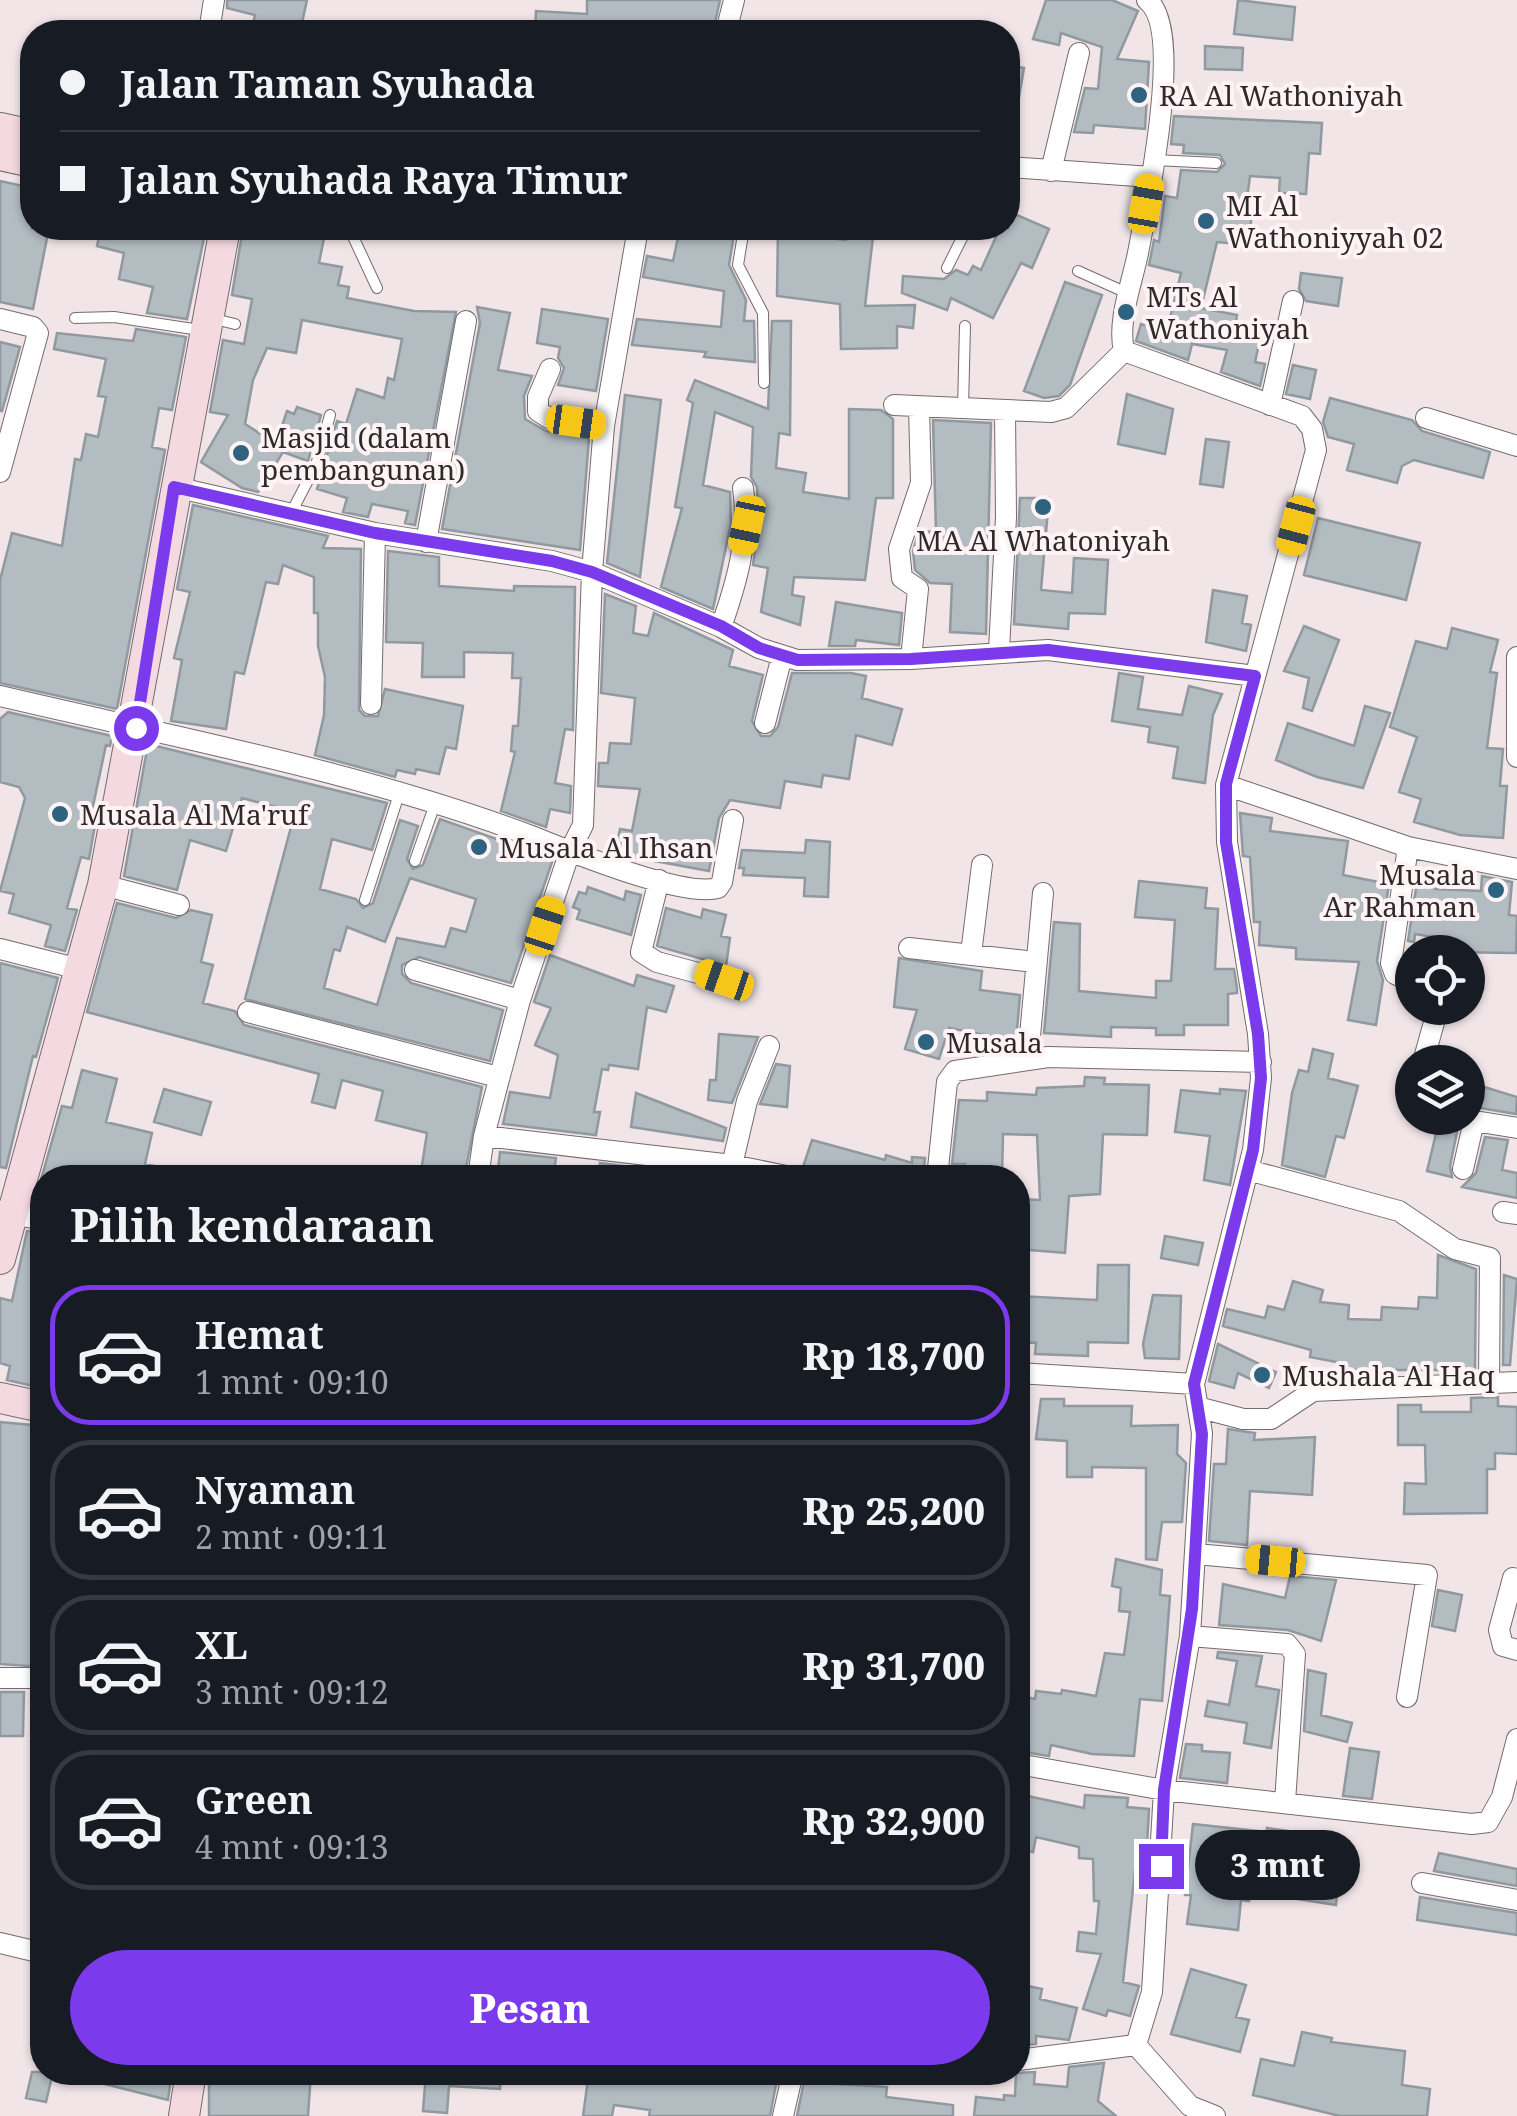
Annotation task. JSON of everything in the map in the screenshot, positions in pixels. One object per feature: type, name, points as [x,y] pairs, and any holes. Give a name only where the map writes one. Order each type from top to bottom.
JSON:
[{"type":"street","points":[[894,405],[1006,411],[1066,408],[1124,351],[1128,294],[1153,168],[1166,49],[1162,18],[1147,0]]},
{"type":"street","points":[[1051,171],[1079,53]]},
{"type":"street","points":[[1020,168],[1153,168]]},
{"type":"street","points":[[0,1260],[6,1212],[104,885],[136,728],[174,487],[217,324],[224,240]]},
{"type":"street","points":[[480,1165],[498,1077],[520,1000],[570,851],[583,824],[592,572],[604,426],[636,240]]},
{"type":"street","points":[[1270,404],[1293,301]]},
{"type":"street","points":[[0,319],[25,324],[38,333],[0,472]]},
{"type":"street","points":[[426,542],[466,321]]},
{"type":"street","points":[[1124,351],[1270,404],[1310,423],[1316,450],[1226,784],[1226,842],[1261,1062],[1248,1170],[1194,1384],[1200,1408],[1190,1636],[1164,1790],[1158,1942],[1152,1992],[1136,2044]]},
{"type":"street","points":[[550,369],[538,397],[538,411],[549,418],[604,426]]},
{"type":"street","points":[[911,659],[918,589],[902,578],[900,549],[921,483],[920,408]]},
{"type":"street","points":[[999,650],[1006,411]]},
{"type":"street","points":[[1426,418],[1517,446]]},
{"type":"street","points":[[174,487],[375,533],[552,561],[592,572],[798,660],[911,659],[999,650],[1048,650],[1255,676]]},
{"type":"street","points":[[721,626],[734,589],[747,525],[742,488]]},
{"type":"street","points":[[371,704],[375,533]]},
{"type":"street","points":[[764,723],[782,656]]},
{"type":"street","points":[[1517,657],[1517,756]]},
{"type":"street","points":[[0,696],[136,728],[181,734],[400,790],[658,880],[706,890],[718,888],[734,820]]},
{"type":"street","points":[[1226,784],[1408,846],[1517,869]]},
{"type":"street","points":[[1395,974],[1390,962],[1408,846]]},
{"type":"street","points":[[970,954],[982,864]]},
{"type":"street","points":[[658,880],[641,952],[656,962],[724,980]]},
{"type":"street","points":[[104,885],[179,905]]},
{"type":"street","points":[[1028,1058],[1043,893]]},
{"type":"street","points":[[908,948],[1035,962]]},
{"type":"street","points":[[0,949],[79,969]]},
{"type":"street","points":[[416,970],[520,1000]]},
{"type":"street","points":[[248,1012],[498,1077]]},
{"type":"street","points":[[732,1164],[747,1101],[769,1046]]},
{"type":"street","points":[[936,1165],[950,1078],[964,1068],[1028,1058],[1261,1062]]},
{"type":"street","points":[[1485,1122],[1517,1128]]},
{"type":"street","points":[[1463,1169],[1464,1135]]},
{"type":"street","points":[[484,1136],[737,1165]]},
{"type":"street","points":[[1248,1170],[1399,1211],[1455,1249],[1490,1258],[1489,1383]]},
{"type":"street","points":[[1030,1373],[1194,1384]]},
{"type":"street","points":[[1200,1408],[1243,1419],[1271,1419],[1313,1391],[1517,1382]]},
{"type":"street","points":[[0,1398],[30,1404]]},
{"type":"street","points":[[1196,1554],[1427,1575],[1407,1697]]},
{"type":"street","points":[[1513,1578],[1499,1635],[1503,1646],[1517,1650]]},
{"type":"street","points":[[1190,1636],[1286,1644],[1295,1654],[1284,1802]]},
{"type":"street","points":[[0,1678],[30,1678]]},
{"type":"street","points":[[1030,1766],[1164,1790],[1413,1820],[1488,1822],[1514,1767],[1517,1739]]},
{"type":"street","points":[[1422,1883],[1517,1900]]},
{"type":"street","points":[[0,1944],[30,1950]]},
{"type":"street","points":[[1030,2058],[1136,2044]]},
{"type":"street","points":[[1136,2044],[1183,2111],[1215,2116]]},
{"type":"street","points":[[184,2116],[189,2085]]},
{"type":"street","points":[[782,2116],[790,2085]]},
{"type":"lane","points":[[1153,168],[1216,163]]},
{"type":"lane","points":[[355,240],[377,288]]},
{"type":"lane","points":[[742,240],[738,265],[762,313],[764,383]]},
{"type":"lane","points":[[947,268],[961,240]]},
{"type":"lane","points":[[1078,271],[1128,294]]},
{"type":"lane","points":[[75,318],[217,324]]},
{"type":"lane","points":[[964,409],[965,326]]},
{"type":"lane","points":[[290,514],[316,464],[330,416]]},
{"type":"lane","points":[[365,900],[400,790]]},
{"type":"lane","points":[[416,860],[436,800]]},
{"type":"building","points":[[227,0],[307,0],[303,20],[254,20],[255,15],[227,8]]},
{"type":"building","points":[[587,0],[720,0],[716,20],[536,20],[536,11],[587,14]]},
{"type":"building","points":[[1046,0],[1112,0],[1138,11],[1117,59],[1149,62],[1145,129],[1094,125],[1093,133],[1074,132],[1085,88],[1098,89],[1102,47],[1061,33],[1059,45],[1033,39]]},
{"type":"building","points":[[1238,0],[1295,7],[1292,40],[1234,34]]},
{"type":"building","points":[[1205,46],[1243,48],[1242,70],[1205,69]]},
{"type":"building","points":[[1174,116],[1322,123],[1320,154],[1309,153],[1306,194],[1279,193],[1280,178],[1250,176],[1246,206],[1253,206],[1248,245],[1217,242],[1201,308],[1237,315],[1235,329],[1261,335],[1255,362],[1265,364],[1260,386],[1221,372],[1227,350],[1192,344],[1188,360],[1136,341],[1141,324],[1167,330],[1181,273],[1149,265],[1154,240],[1159,242],[1165,196],[1177,198],[1181,170],[1217,172],[1225,164],[1220,155],[1183,153],[1184,145],[1171,144]]},
{"type":"building","points":[[0,181],[20,185],[20,240],[47,240],[33,309],[0,302]]},
{"type":"building","points":[[1020,216],[1049,229],[1032,268],[1021,263],[993,318],[951,298],[947,310],[902,293],[903,276],[944,279],[956,270],[968,275],[973,266],[981,270],[995,240],[1020,240]]},
{"type":"building","points":[[98,240],[204,240],[187,319],[147,313],[153,287],[119,279],[124,253],[97,246]]},
{"type":"building","points":[[241,240],[324,240],[319,263],[342,267],[338,285],[349,287],[347,298],[414,311],[456,312],[415,525],[405,523],[408,511],[372,504],[368,517],[343,512],[347,498],[317,489],[337,421],[346,424],[357,389],[384,398],[388,378],[394,380],[402,339],[302,320],[296,353],[267,348],[253,380],[245,424],[276,444],[287,411],[294,414],[297,407],[321,415],[308,461],[283,452],[258,492],[242,488],[201,462],[228,415],[210,412],[223,340],[244,344],[252,299],[232,295]]},
{"type":"building","points":[[677,240],[733,240],[729,265],[746,300],[744,321],[754,321],[755,362],[704,357],[706,352],[632,345],[637,319],[721,327],[724,291],[643,277],[647,256],[673,261]]},
{"type":"building","points":[[778,240],[873,240],[865,306],[915,305],[913,328],[897,326],[897,348],[841,349],[840,304],[777,296]]},
{"type":"building","points":[[1301,273],[1342,278],[1338,306],[1306,301],[1299,289]]},
{"type":"building","points":[[1065,282],[1102,295],[1070,385],[1059,396],[1044,398],[1024,391]]},
{"type":"building","points":[[477,307],[510,313],[498,370],[532,376],[524,396],[525,419],[546,431],[589,438],[580,550],[442,529],[480,323]]},
{"type":"building","points":[[542,309],[608,319],[596,391],[558,385],[564,368],[558,358],[560,347],[537,343]]},
{"type":"building","points":[[772,321],[791,321],[790,435],[779,433],[776,468],[806,473],[803,492],[849,499],[849,409],[881,410],[893,419],[893,498],[876,498],[865,580],[794,577],[792,595],[804,597],[800,625],[761,612],[768,568],[753,565],[759,524],[757,487],[751,477],[753,427],[715,412],[703,485],[730,492],[731,523],[713,609],[661,587],[682,508],[675,507],[693,403],[687,400],[695,380],[768,409]]},
{"type":"building","points":[[136,329],[186,337],[172,410],[159,408],[152,447],[165,450],[117,709],[0,683],[0,580],[12,533],[62,546],[75,459],[81,460],[86,434],[98,437],[106,397],[98,396],[106,359],[54,349],[57,333],[133,341]]},
{"type":"building","points":[[0,342],[20,347],[2,411],[0,411]]},
{"type":"building","points":[[1293,365],[1316,370],[1310,399],[1286,394]]},
{"type":"building","points":[[1127,394],[1173,409],[1165,454],[1118,444]]},
{"type":"building","points":[[625,395],[661,400],[640,577],[607,563]]},
{"type":"building","points":[[1330,398],[1412,420],[1422,431],[1490,452],[1483,478],[1414,460],[1402,466],[1397,483],[1347,470],[1354,444],[1328,437],[1323,422]]},
{"type":"building","points":[[933,420],[991,423],[986,634],[950,632],[952,584],[930,583],[915,570],[913,551],[919,531],[936,532]]},
{"type":"building","points":[[1206,439],[1229,442],[1223,487],[1200,484]]},
{"type":"building","points":[[1020,498],[1049,498],[1041,590],[1072,593],[1074,558],[1108,560],[1105,614],[1069,613],[1068,629],[1014,624]]},
{"type":"building","points":[[193,505],[328,536],[323,548],[361,549],[359,710],[365,716],[378,716],[385,689],[463,706],[456,749],[446,747],[439,774],[397,770],[395,777],[315,755],[324,715],[325,677],[318,646],[318,613],[314,613],[314,577],[283,565],[278,584],[266,582],[244,674],[235,672],[226,729],[171,721],[182,660],[174,658],[190,592],[177,589]]},
{"type":"building","points":[[1318,518],[1420,543],[1406,600],[1304,575]]},
{"type":"building","points":[[388,551],[439,557],[439,586],[514,591],[514,586],[575,587],[573,730],[565,729],[555,783],[571,786],[570,813],[550,809],[546,827],[501,811],[515,752],[511,751],[513,726],[518,726],[521,678],[512,678],[513,653],[464,652],[464,677],[422,677],[423,643],[386,642]]},
{"type":"building","points":[[1213,590],[1247,596],[1242,623],[1251,625],[1246,651],[1206,642]]},
{"type":"building","points":[[605,594],[636,606],[633,633],[648,636],[654,613],[733,650],[729,666],[763,675],[752,721],[761,736],[770,736],[778,727],[792,673],[851,673],[866,676],[862,698],[902,709],[892,745],[856,735],[849,779],[823,775],[821,787],[785,781],[780,808],[730,800],[719,818],[709,871],[622,855],[623,850],[616,849],[620,829],[632,831],[640,789],[598,786],[599,763],[608,763],[610,743],[631,744],[635,698],[601,693]]},
{"type":"building","points":[[836,602],[902,613],[899,645],[856,640],[855,646],[829,646]]},
{"type":"building","points":[[1304,626],[1339,640],[1312,711],[1303,708],[1309,678],[1284,671]]},
{"type":"building","points":[[1452,628],[1498,640],[1490,672],[1497,673],[1487,748],[1503,749],[1500,786],[1507,786],[1503,838],[1460,835],[1414,822],[1421,799],[1399,792],[1417,737],[1390,727],[1416,641],[1447,649]]},
{"type":"building","points":[[1119,673],[1143,677],[1138,709],[1182,715],[1189,686],[1222,694],[1213,715],[1205,783],[1173,778],[1178,747],[1148,742],[1150,727],[1112,721]]},
{"type":"building","points":[[1365,706],[1390,713],[1363,788],[1317,777],[1276,760],[1288,723],[1354,746]]},
{"type":"building","points":[[8,712],[112,736],[110,746],[106,745],[93,806],[98,808],[89,859],[81,857],[67,908],[77,910],[65,951],[45,946],[51,925],[9,913],[14,894],[0,891],[25,798],[19,787],[0,782],[0,719]]},
{"type":"building","points":[[148,744],[387,803],[372,850],[332,839],[320,889],[356,899],[363,908],[373,903],[400,820],[418,826],[407,859],[413,869],[423,865],[440,819],[553,859],[511,983],[419,957],[402,965],[402,974],[411,983],[503,1010],[490,1061],[245,999],[295,812],[242,798],[226,851],[190,840],[177,890],[124,876]],"holes":[[[410,878],[476,899],[466,932],[451,928],[445,947],[397,938],[377,1005],[324,988],[334,949],[340,951],[347,927],[385,942]]]},
{"type":"building","points":[[1240,813],[1272,818],[1270,831],[1348,841],[1343,875],[1389,884],[1377,961],[1383,980],[1376,1025],[1348,1020],[1359,962],[1296,959],[1296,948],[1259,945],[1260,922],[1254,922],[1250,857],[1243,856]]},
{"type":"building","points":[[806,840],[830,842],[828,897],[804,896],[805,878],[743,875],[744,868],[739,868],[742,850],[805,853]]},
{"type":"building","points":[[1419,869],[1436,870],[1435,889],[1481,891],[1482,876],[1512,882],[1509,915],[1517,916],[1516,953],[1485,953],[1485,935],[1409,935]]},
{"type":"building","points":[[1139,881],[1207,888],[1205,908],[1218,909],[1215,969],[1234,969],[1237,988],[1237,993],[1228,994],[1228,1025],[1184,1025],[1184,1035],[1156,1035],[1156,1028],[1111,1027],[1111,1037],[1044,1033],[1054,922],[1080,924],[1079,991],[1156,998],[1156,981],[1171,981],[1175,920],[1135,917]]},
{"type":"building","points":[[588,887],[624,900],[626,891],[641,895],[631,935],[577,919],[580,910],[573,907],[579,892],[586,894]]},
{"type":"building","points":[[117,903],[176,918],[191,910],[212,915],[201,962],[213,965],[203,1003],[235,1011],[244,1025],[482,1087],[467,1165],[422,1165],[427,1133],[376,1120],[383,1091],[342,1080],[335,1108],[312,1102],[319,1074],[87,1012]]},
{"type":"building","points":[[666,908],[701,918],[703,909],[726,915],[721,936],[730,938],[726,966],[657,946]]},
{"type":"building","points":[[550,955],[634,986],[637,975],[674,986],[666,1012],[647,1007],[638,1069],[609,1065],[608,1070],[602,1069],[594,1112],[600,1112],[596,1135],[503,1124],[510,1092],[550,1098],[558,1055],[535,1045],[551,1008],[534,1002]]},
{"type":"building","points":[[899,958],[982,971],[980,990],[1020,995],[1016,1041],[949,1028],[939,1059],[905,1049],[917,1010],[894,1007]]},
{"type":"building","points":[[0,963],[58,978],[36,1057],[33,1056],[6,1168],[0,1167]]},
{"type":"building","points":[[719,1034],[758,1037],[732,1103],[708,1100],[710,1080],[716,1080]]},
{"type":"building","points":[[1313,1049],[1333,1054],[1328,1078],[1358,1086],[1344,1138],[1336,1136],[1325,1177],[1282,1165],[1292,1093],[1299,1070],[1308,1072]]},
{"type":"building","points":[[776,1064],[790,1066],[787,1107],[760,1104]]},
{"type":"building","points":[[82,1070],[117,1079],[106,1122],[152,1133],[145,1164],[150,1165],[45,1165],[62,1106],[72,1108]]},
{"type":"building","points":[[1085,1077],[1105,1078],[1104,1084],[1149,1085],[1147,1135],[1103,1134],[1100,1194],[1069,1196],[1065,1253],[1030,1250],[1030,1200],[1040,1200],[1037,1135],[1003,1134],[1002,1165],[952,1164],[959,1100],[987,1101],[987,1092],[1036,1095],[1037,1088],[1084,1086]]},
{"type":"building","points":[[1485,1087],[1517,1097],[1516,1114],[1485,1109]]},
{"type":"building","points":[[164,1089],[211,1102],[201,1135],[154,1122]]},
{"type":"building","points":[[1220,1089],[1246,1091],[1230,1185],[1204,1180],[1210,1136],[1175,1132],[1181,1090],[1220,1094]]},
{"type":"building","points":[[636,1093],[726,1128],[723,1141],[631,1127]]},
{"type":"building","points":[[1436,1135],[1456,1135],[1450,1166],[1452,1177],[1427,1171]]},
{"type":"building","points":[[1485,1137],[1508,1140],[1502,1170],[1517,1173],[1517,1198],[1462,1187],[1476,1173]]},
{"type":"building","points":[[812,1140],[885,1160],[886,1155],[912,1163],[912,1157],[925,1158],[924,1165],[804,1165]]},
{"type":"building","points":[[500,1152],[556,1158],[555,1165],[498,1165]]},
{"type":"building","points":[[27,1231],[30,1231],[30,1385],[7,1380],[10,1366],[0,1363],[0,1298],[12,1301]]},
{"type":"building","points":[[1165,1236],[1203,1243],[1198,1265],[1161,1258]]},
{"type":"building","points":[[1438,1255],[1476,1269],[1475,1370],[1347,1370],[1347,1364],[1310,1357],[1311,1350],[1223,1326],[1227,1309],[1265,1318],[1268,1306],[1284,1310],[1293,1281],[1323,1290],[1320,1302],[1349,1305],[1348,1319],[1381,1320],[1382,1307],[1418,1309],[1419,1297],[1437,1298]]},
{"type":"building","points":[[1098,1265],[1129,1265],[1128,1343],[1088,1342],[1088,1356],[1035,1354],[1036,1343],[1030,1343],[1030,1297],[1097,1300]]},
{"type":"building","points":[[1504,1275],[1517,1279],[1510,1365],[1503,1365]]},
{"type":"building","points":[[1153,1295],[1181,1296],[1179,1359],[1145,1358],[1143,1344]]},
{"type":"building","points":[[1218,1344],[1276,1372],[1269,1388],[1238,1373],[1234,1388],[1209,1381]]},
{"type":"building","points":[[1498,1397],[1498,1406],[1517,1407],[1517,1454],[1495,1453],[1495,1469],[1487,1469],[1487,1513],[1404,1514],[1405,1483],[1426,1484],[1425,1445],[1398,1445],[1398,1405],[1421,1405],[1421,1412],[1471,1412],[1471,1398]]},
{"type":"building","points":[[1041,1399],[1064,1399],[1064,1406],[1132,1406],[1131,1426],[1178,1425],[1177,1454],[1186,1463],[1182,1522],[1162,1522],[1157,1560],[1146,1559],[1146,1468],[1092,1467],[1092,1477],[1067,1477],[1067,1441],[1036,1439]]},
{"type":"building","points":[[0,1422],[30,1425],[30,1666],[0,1664]]},
{"type":"building","points":[[1228,1429],[1255,1433],[1254,1440],[1315,1437],[1312,1495],[1250,1491],[1247,1545],[1209,1541],[1214,1464],[1226,1464]]},
{"type":"building","points":[[1116,1559],[1162,1570],[1160,1595],[1170,1596],[1162,1701],[1140,1699],[1134,1756],[1092,1754],[1051,1745],[1049,1756],[1030,1753],[1030,1698],[1035,1699],[1036,1691],[1061,1694],[1062,1690],[1096,1696],[1105,1653],[1124,1655],[1130,1612],[1119,1611],[1121,1588],[1112,1586]]},
{"type":"building","points":[[1290,1576],[1336,1580],[1321,1641],[1288,1630],[1219,1625],[1223,1584],[1285,1598]]},
{"type":"building","points":[[1438,1590],[1462,1595],[1455,1631],[1432,1626]]},
{"type":"building","points":[[1218,1652],[1262,1656],[1256,1686],[1279,1690],[1271,1748],[1244,1743],[1247,1723],[1205,1716],[1208,1701],[1229,1705],[1237,1661],[1217,1658]]},
{"type":"building","points":[[1308,1670],[1326,1674],[1321,1715],[1352,1723],[1347,1742],[1304,1731]]},
{"type":"building","points":[[0,1692],[24,1692],[23,1736],[0,1736]]},
{"type":"building","points":[[1186,1744],[1202,1745],[1202,1751],[1230,1753],[1227,1783],[1180,1778]]},
{"type":"building","points":[[1350,1748],[1379,1752],[1372,1799],[1343,1796]]},
{"type":"building","points":[[1085,1795],[1128,1798],[1127,1807],[1149,1809],[1146,1862],[1136,1861],[1123,1982],[1139,1986],[1130,2016],[1108,2010],[1106,2016],[1083,2009],[1101,1954],[1077,1951],[1079,1932],[1096,1934],[1099,1901],[1094,1901],[1093,1859],[1079,1858],[1079,1847],[1036,1837],[1033,1852],[1030,1797],[1084,1808]]},
{"type":"building","points":[[1193,1824],[1342,1838],[1336,1905],[1284,1897],[1284,1887],[1251,1884],[1249,1901],[1241,1900],[1238,1930],[1187,1924],[1191,1895],[1185,1895]]},
{"type":"building","points":[[1439,1853],[1517,1869],[1517,1886],[1434,1871]]},
{"type":"building","points":[[1420,1897],[1517,1913],[1517,1935],[1417,1920]]},
{"type":"building","points":[[1191,1969],[1246,1985],[1236,2017],[1249,2020],[1240,2052],[1171,2034]]},
{"type":"building","points":[[1030,1986],[1042,1989],[1040,1999],[1077,2008],[1069,2040],[1036,2036],[1036,2044],[1030,2045]]},
{"type":"building","points":[[1302,2032],[1332,2038],[1331,2042],[1405,2051],[1402,2085],[1430,2089],[1427,2116],[1340,2116],[1253,2095],[1261,2059],[1294,2066]]},
{"type":"building","points":[[1104,2063],[1098,2101],[1116,2116],[974,2116],[976,2097],[1004,2100],[1004,2095],[1015,2096],[1015,2085],[1030,2085],[1030,2072],[1035,2072],[1034,2084],[1067,2087],[1069,2067]]},
{"type":"building","points":[[30,2081],[30,2085],[50,2085],[46,2102],[26,2098]]},
{"type":"building","points":[[109,2085],[170,2085],[168,2100]]},
{"type":"building","points":[[209,2085],[310,2085],[308,2116],[209,2116]]},
{"type":"building","points":[[425,2085],[500,2085],[500,2089],[449,2086],[447,2113],[423,2111]]},
{"type":"building","points":[[587,2085],[776,2085],[770,2116],[649,2116],[650,2110],[614,2105],[612,2116],[583,2116]]},
{"type":"building","points":[[803,2085],[887,2087],[886,2097],[953,2105],[953,2116],[797,2116]]},
{"type":"place","name":"RA Al Wathoniyah","points":[[1139,95]]},
{"type":"place","name":"MI Al Wathoniyyah 02","points":[[1206,221]]},
{"type":"place","name":"MTs Al Wathoniyah","points":[[1126,312]]},
{"type":"place","name":"Masjid (dalam pembangunan)","points":[[241,453]]},
{"type":"place","name":"MA Al Whatoniyah","points":[[1043,507]]},
{"type":"place","name":"Musala Al Ma'ruf","points":[[60,814]]},
{"type":"place","name":"Musala Al Ihsan","points":[[479,847]]},
{"type":"place","name":"Musala Ar Rahman","points":[[1496,890]]},
{"type":"place","name":"Musala","points":[[926,1042]]},
{"type":"place","name":"Mushala Al Haq","points":[[1262,1375]]},
{"type":"route","points":[[136,728],[174,487],[375,533],[552,561],[592,572],[721,626],[759,648],[798,660],[911,659],[999,650],[1048,650],[1255,676],[1226,784],[1226,842],[1258,1034],[1261,1078],[1253,1150],[1194,1384],[1202,1434],[1192,1609],[1164,1790],[1161,1866]]}]
